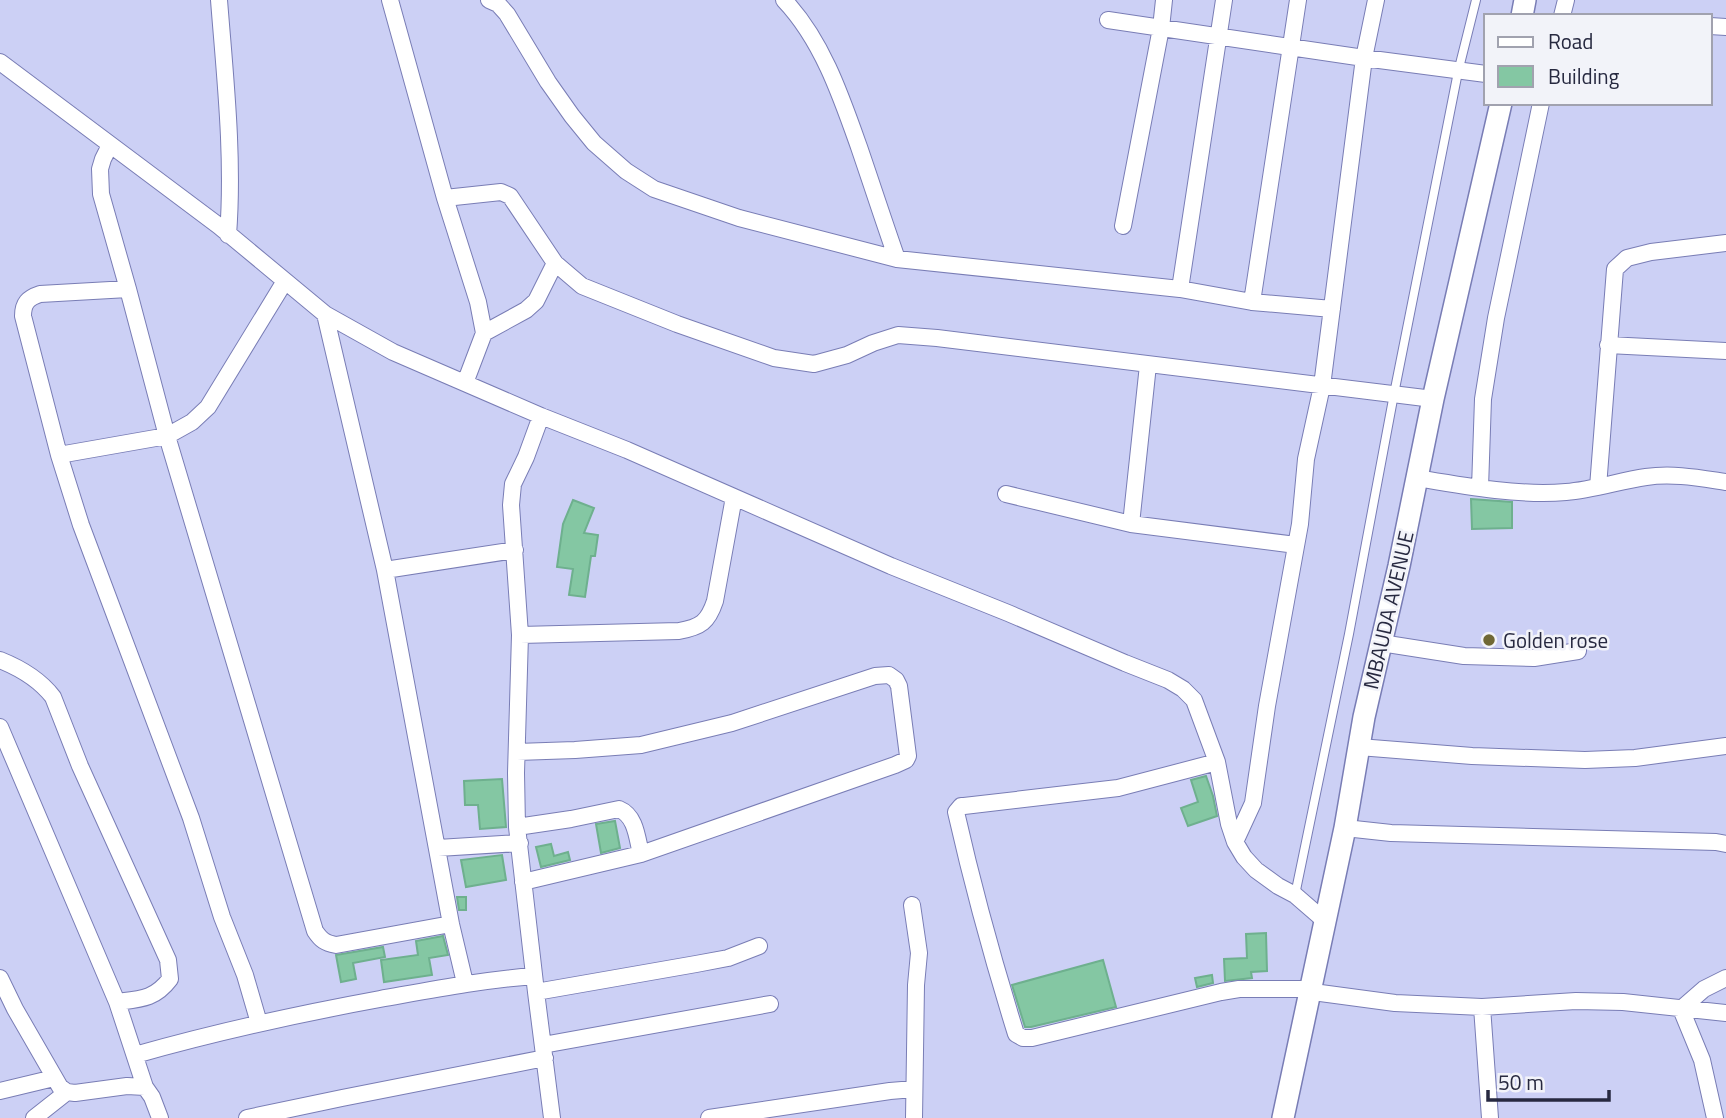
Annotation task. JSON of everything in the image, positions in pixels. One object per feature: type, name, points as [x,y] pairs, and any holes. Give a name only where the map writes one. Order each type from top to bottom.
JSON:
[{"type":"street","points":[[219,0],[228,132],[228,234]]},
{"type":"street","points":[[390,0],[445,198],[478,302],[484,333],[465,383]]},
{"type":"street","points":[[489,0],[498,4],[508,14],[548,82],[594,143],[626,171],[654,189],[739,218],[897,259],[1180,289],[1252,302],[1332,309]]},
{"type":"street","points":[[784,0],[816,41],[847,114],[897,259]]},
{"type":"street","points":[[1123,226],[1164,0]]},
{"type":"street","points":[[1180,289],[1224,0]]},
{"type":"street","points":[[1252,302],[1298,0]]},
{"type":"street","points":[[1235,842],[1253,803],[1267,706],[1300,524],[1306,459],[1322,386],[1364,58],[1376,0]]},
{"type":"street","points":[[1108,20],[1484,74]]},
{"type":"street","points":[[0,62],[228,234],[326,314],[393,352],[627,450],[891,566],[1168,680],[1194,700],[1217,762],[1229,824],[1244,857],[1256,870],[1296,895],[1325,921]]},
{"type":"street","name":"MBAUDA AVENUE","points":[[1283,1118],[1433,399],[1501,105]]},
{"type":"street","points":[[1480,488],[1483,400],[1496,318],[1541,105]]},
{"type":"street","points":[[110,145],[103,159],[99,181],[101,194],[167,436],[315,931],[320,939],[336,945],[451,924]]},
{"type":"street","points":[[445,198],[500,192],[510,196],[555,263],[582,286],[677,324],[774,358],[814,364],[847,355],[898,335],[1433,399]]},
{"type":"street","points":[[1598,486],[1615,269],[1627,258],[1726,243]]},
{"type":"street","points":[[484,333],[526,310],[536,301],[555,263]]},
{"type":"street","points":[[59,455],[167,436],[192,422],[208,407],[285,281]]},
{"type":"street","points":[[128,289],[40,294],[30,297],[23,308],[23,316],[59,455],[81,525],[191,818],[259,1023]]},
{"type":"street","points":[[326,314],[385,570],[451,924],[465,983]]},
{"type":"street","points":[[1608,345],[1726,351]]},
{"type":"street","points":[[1131,523],[1148,365]]},
{"type":"street","points":[[541,416],[513,484],[512,524],[520,635],[517,827],[552,1118]]},
{"type":"street","points":[[1417,478],[1480,488],[1552,492],[1583,490],[1664,475],[1726,482]]},
{"type":"street","points":[[1006,494],[1131,523],[1296,545]]},
{"type":"street","points":[[520,635],[679,631],[703,623],[711,614],[715,601],[734,497]]},
{"type":"street","points":[[385,570],[515,550]]},
{"type":"street","points":[[1381,643],[1464,656],[1534,658],[1578,651]]},
{"type":"street","points":[[0,660],[31,676],[47,688],[53,697],[80,766],[168,960],[170,979],[156,994],[117,1002]]},
{"type":"street","points":[[517,752],[641,745],[732,723],[875,676],[889,675],[896,680],[899,687],[908,756],[906,760],[641,854],[523,882]]},
{"type":"street","points":[[0,727],[117,1002],[145,1087],[160,1118]]},
{"type":"street","points":[[1359,747],[1472,756],[1585,760],[1635,758],[1726,746]]},
{"type":"street","points":[[1217,762],[1118,789],[964,806],[957,810],[970,871],[1016,1034],[1023,1038],[1032,1038],[1239,989],[1310,989],[1313,992],[1395,1003],[1482,1007],[1576,1000],[1726,1013]]},
{"type":"street","points":[[517,827],[619,809],[631,818],[641,854]]},
{"type":"street","points":[[1345,828],[1391,833],[1726,844]]},
{"type":"street","points":[[438,848],[520,844]]},
{"type":"street","points":[[912,905],[919,953],[914,1118]]},
{"type":"street","points":[[536,992],[696,964],[759,946]]},
{"type":"street","points":[[135,1055],[259,1023],[465,983],[534,976]]},
{"type":"street","points":[[0,978],[7,1011],[54,1078],[67,1092],[127,1086],[145,1087]]},
{"type":"street","points":[[1681,1009],[1704,989],[1726,978]]},
{"type":"street","points":[[247,1118],[544,1051],[770,1004]]},
{"type":"street","points":[[1482,1007],[1490,1118]]},
{"type":"street","points":[[1681,1009],[1702,1060],[1714,1118]]},
{"type":"street","points":[[0,1091],[54,1078]]},
{"type":"street","points":[[709,1118],[914,1089]]},
{"type":"street","points":[[34,1118],[67,1092]]},
{"type":"lane","points":[[1296,895],[1458,72],[1476,0]]},
{"type":"building","points":[[1471,499],[1512,502],[1512,528],[1472,529]]},
{"type":"building","points":[[573,500],[594,508],[584,533],[598,535],[595,556],[591,556],[585,597],[569,595],[573,569],[557,567],[563,524]]},
{"type":"building","points":[[1206,776],[1217,816],[1188,826],[1181,808],[1198,802],[1191,780]]},
{"type":"building","points":[[502,779],[506,827],[480,829],[478,805],[465,805],[464,781]]},
{"type":"building","points":[[615,821],[620,848],[601,853],[596,824]]},
{"type":"building","points":[[551,844],[554,856],[568,852],[570,860],[541,867],[536,847]]},
{"type":"building","points":[[502,855],[506,880],[466,887],[461,860]]},
{"type":"building","points":[[457,897],[466,897],[466,910],[459,910]]},
{"type":"building","points":[[1266,933],[1267,971],[1251,972],[1252,978],[1225,981],[1224,959],[1247,958],[1246,934]]},
{"type":"building","points":[[443,936],[448,955],[429,958],[432,975],[384,982],[381,960],[418,955],[416,941]]},
{"type":"building","points":[[383,947],[385,957],[353,963],[356,979],[341,982],[336,955]]},
{"type":"building","points":[[1103,960],[1116,1007],[1025,1027],[1012,985]]},
{"type":"building","points":[[1212,975],[1213,983],[1197,987],[1195,978]]},
{"type":"place","name":"Golden rose","points":[[1489,640]]}]
